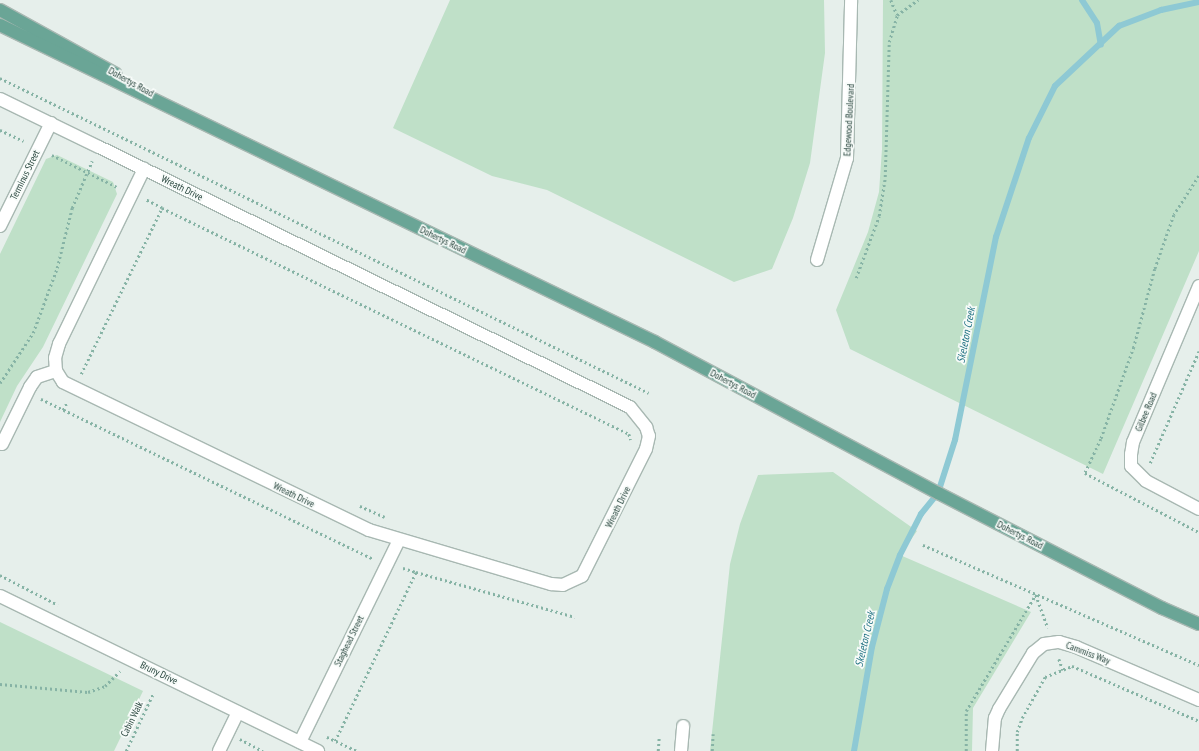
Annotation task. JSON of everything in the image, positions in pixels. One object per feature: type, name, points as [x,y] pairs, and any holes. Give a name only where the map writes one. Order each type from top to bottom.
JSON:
[{"type":"main road","name":"Dohertys Road","points":[[0,10],[262,154]]},
{"type":"main road","name":"Dohertys Road","points":[[0,25],[262,154],[655,342],[945,497],[1162,608],[1199,624]]},
{"type":"street","name":"Edgewood Boulevard","points":[[817,260],[847,158],[851,0]]},
{"type":"street","name":"Wreath Drive","points":[[0,99],[99,146],[630,407],[646,427],[649,436],[646,449],[588,568],[574,582],[563,585],[551,584],[399,540],[342,519],[76,390],[62,382],[56,371]]},
{"type":"street","name":"Terminus Street","points":[[0,226],[51,123]]},
{"type":"street","points":[[2,444],[27,392],[37,378],[56,371],[55,358],[59,344],[144,169]]},
{"type":"street","name":"Gilbee Road","points":[[1199,286],[1133,442],[1131,466],[1143,479],[1199,509]]},
{"type":"street","name":"Staghead Street","points":[[300,742],[399,540]]},
{"type":"street","name":"Bruny Drive","points":[[0,596],[318,751]]},
{"type":"street","name":"Cammiss Way","points":[[992,751],[992,734],[999,709],[1030,658],[1044,644],[1060,642],[1076,647],[1199,700]]},
{"type":"street","points":[[219,751],[238,712]]},
{"type":"street","points":[[681,751],[683,726]]},
{"type":"path","points":[[891,0],[897,15]]},
{"type":"path","points":[[856,278],[879,216],[885,177],[889,42],[897,15],[918,0]]},
{"type":"path","points":[[0,78],[649,393]]},
{"type":"path","points":[[0,383],[33,333],[57,268],[72,208],[99,146],[110,132]]},
{"type":"path","points":[[1199,176],[1174,215],[1155,269],[1134,347],[1101,438],[1085,473],[1199,532]]},
{"type":"path","points":[[162,208],[629,434],[633,447]]},
{"type":"path","points":[[1143,479],[1199,351]]},
{"type":"path","points":[[80,374],[87,378]]},
{"type":"path","points":[[27,392],[376,560]]},
{"type":"path","points":[[355,504],[389,518]]},
{"type":"path","points":[[923,545],[1199,665]]},
{"type":"path","points":[[335,741],[416,572],[575,617]]},
{"type":"path","points":[[966,751],[966,711],[1036,594]]},
{"type":"path","points":[[0,684],[88,692],[105,686],[117,677],[127,658]]},
{"type":"path","points":[[1017,751],[1017,732],[1022,718],[1045,677],[1072,666],[1199,721]]},
{"type":"path","name":"Cabin Walk","points":[[126,751],[153,694]]},
{"type":"path","points":[[229,731],[263,751]]},
{"type":"path","points":[[712,751],[713,734]]},
{"type":"path","points":[[658,751],[659,736]]},
{"type":"green space","points":[[450,0],[824,0],[825,53],[810,163],[793,218],[772,269],[734,282],[547,190],[492,176],[393,128]]},
{"type":"green space","points":[[883,0],[1199,0],[1199,251],[1103,474],[850,349],[836,310],[868,232],[879,192],[882,149]]},
{"type":"green space","points":[[57,155],[113,182],[117,194],[43,347],[17,386],[0,422],[0,254],[46,159]]},
{"type":"green space","points":[[833,472],[917,531],[900,555],[1031,612],[973,708],[972,751],[710,751],[730,564],[740,524],[758,475]]},
{"type":"green space","points":[[0,622],[143,691],[114,751],[0,751]]},
{"type":"waterway","points":[[1082,0],[1097,23],[1101,45]]},
{"type":"waterway","name":"Skeleton Creek","points":[[854,751],[872,647],[887,589],[900,555],[921,514],[938,493],[955,440],[996,237],[1029,138],[1055,86],[1119,26],[1161,10],[1199,2]]}]
